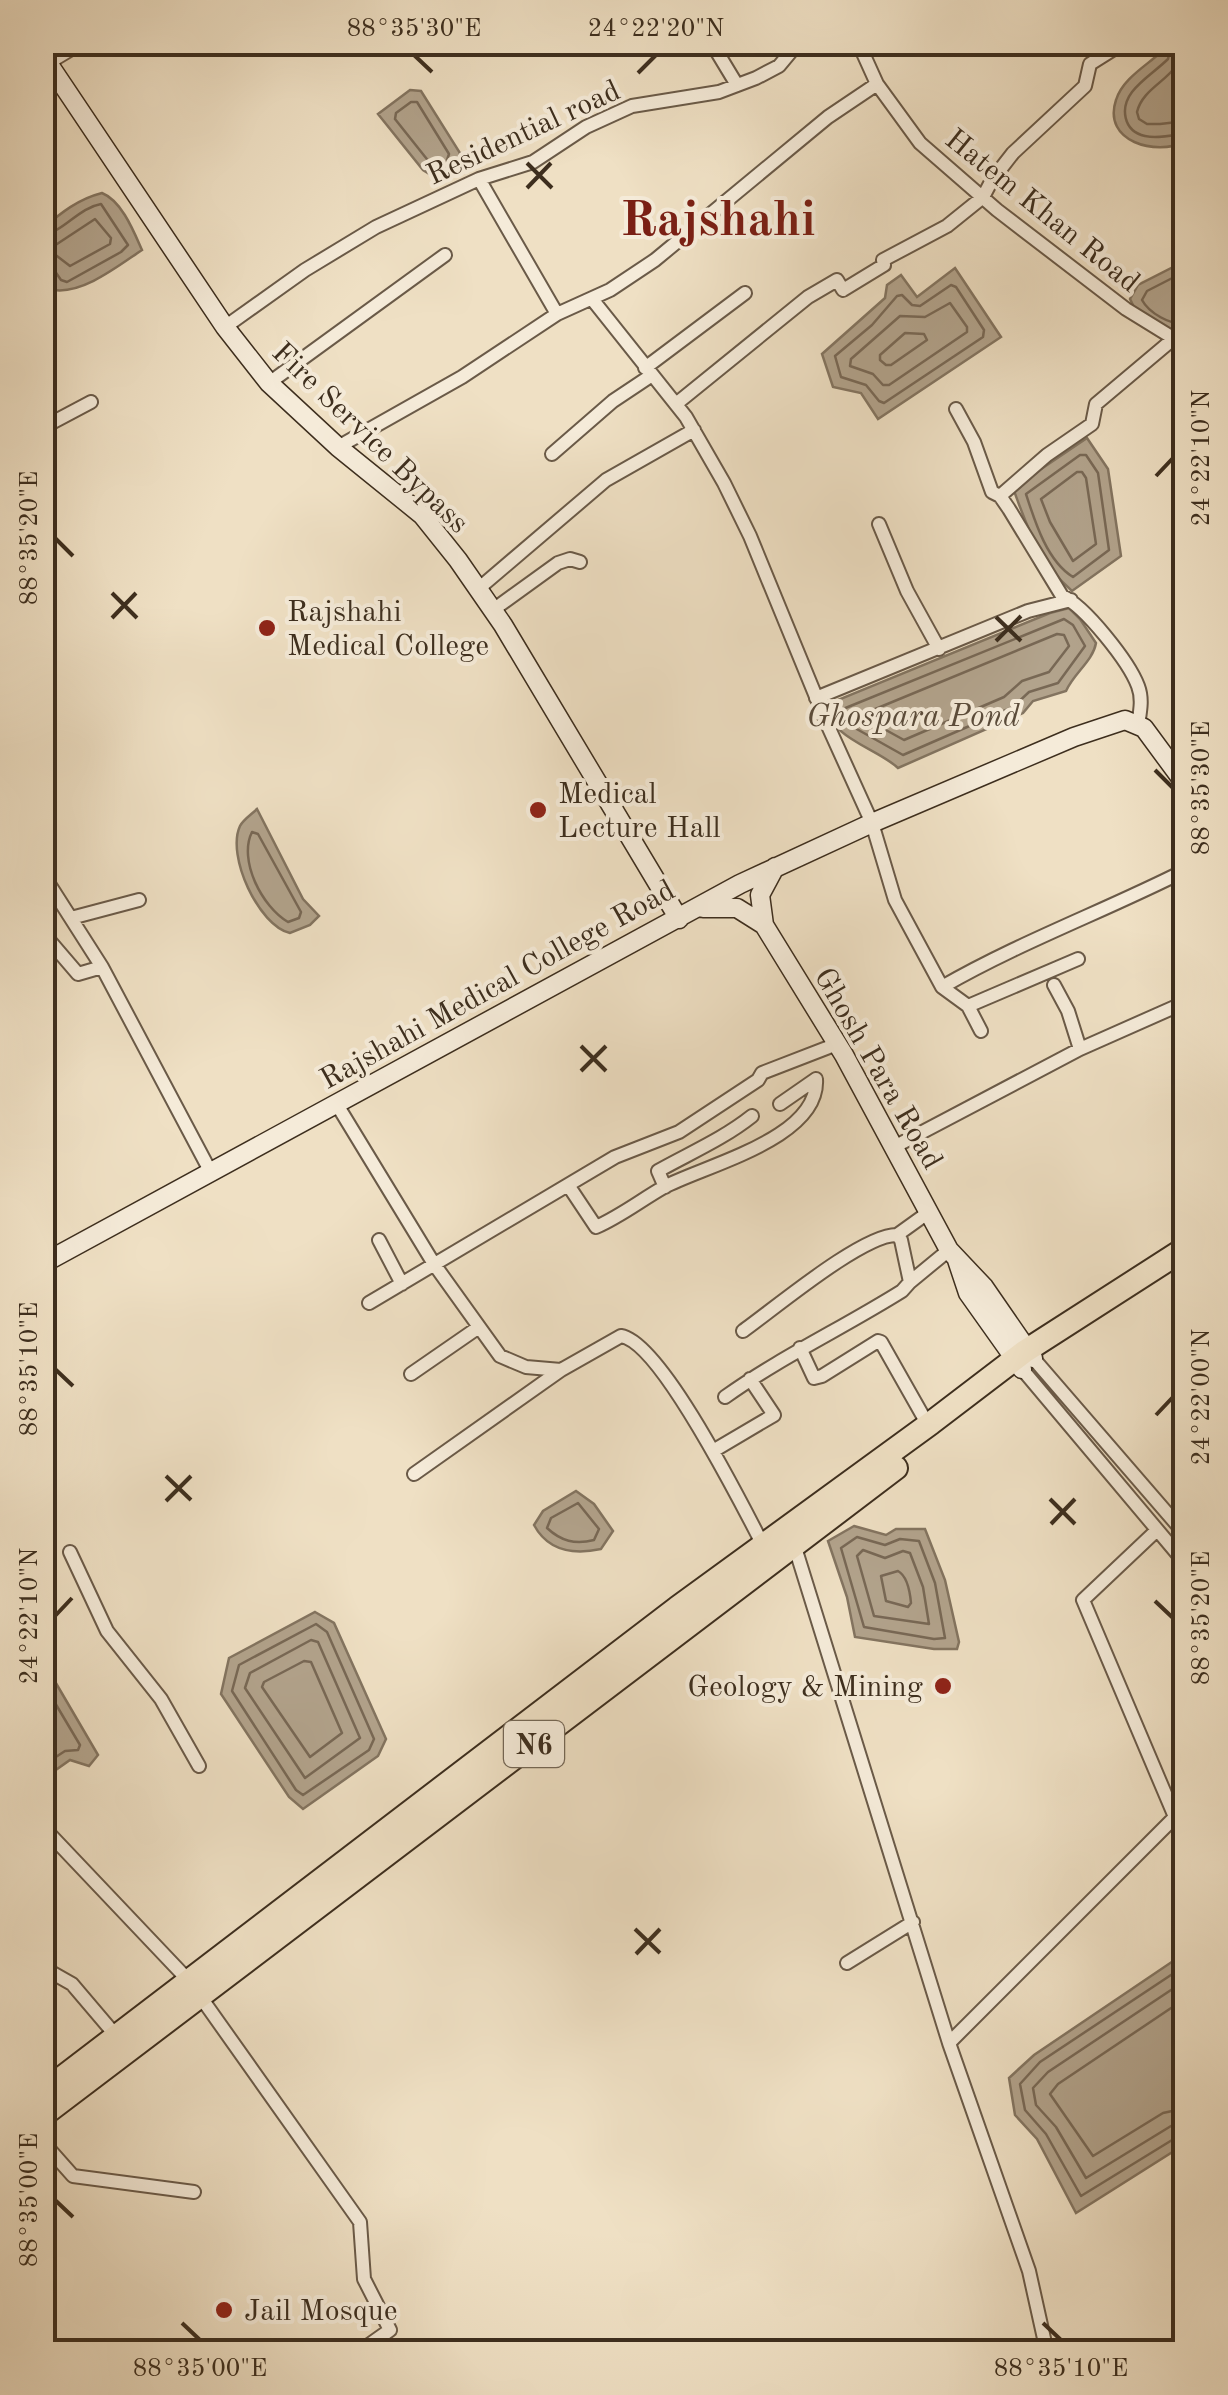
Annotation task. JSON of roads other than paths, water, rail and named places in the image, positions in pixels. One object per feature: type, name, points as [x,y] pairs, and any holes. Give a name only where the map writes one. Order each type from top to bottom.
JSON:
[{"type":"highway","name":"N6","points":[[42,2093],[117,2037],[195,1989],[793,1534],[928,1426],[1186,1248]]},
{"type":"highway","name":"N6","points":[[42,2116],[195,1989],[763,1544],[793,1534],[983,1402],[1028,1356]]},
{"type":"main road","name":"Fire Service Bypass","points":[[46,59],[224,327],[269,383],[338,448],[422,515],[458,560],[686,912]]},
{"type":"main road","points":[[686,912],[872,823],[1074,737],[1126,720],[1144,728],[1186,785]]},
{"type":"main road","points":[[764,925],[760,894],[775,867]]},
{"type":"main road","name":"Ghosh Para Road","points":[[686,912],[721,906],[744,911],[764,925],[837,1044],[928,1212],[951,1244],[968,1293],[1028,1356]]},
{"type":"main road","name":"Rajshahi Medical College Road","points":[[42,1264],[686,912]]},
{"type":"main road","name":"Rajshahi Medical College Road","points":[[42,1256],[686,912]]},
{"type":"street","points":[[46,59],[83,42]]},
{"type":"street","points":[[711,42],[737,85]]},
{"type":"street","name":"Residential road","points":[[224,327],[305,270],[376,227],[479,180],[533,162],[586,127],[632,106],[682,100],[737,85],[779,66],[799,42]]},
{"type":"street","name":"Hatem Khan Road","points":[[858,42],[877,84],[920,143],[1126,309],[1179,343]]},
{"type":"street","points":[[676,404],[808,297],[837,280],[843,290],[884,265],[883,260],[948,226],[984,197],[1014,153],[1085,86],[1090,64],[1125,42]]},
{"type":"street","points":[[338,448],[462,377],[557,314],[592,299],[655,260],[828,117],[877,84]]},
{"type":"street","points":[[479,180],[557,314]]},
{"type":"street","points":[[269,383],[445,255]]},
{"type":"street","points":[[552,454],[745,293]]},
{"type":"street","points":[[592,299],[694,430],[750,536],[872,823],[895,900],[942,987],[968,1006],[981,1031]]},
{"type":"street","points":[[1000,496],[1047,455],[1092,424],[1096,404],[1179,343]]},
{"type":"street","points":[[42,428],[90,402]]},
{"type":"street","points":[[956,409],[974,442],[992,492],[1000,496],[1062,596],[1092,621],[1138,686],[1142,704],[1138,725]]},
{"type":"street","points":[[477,590],[606,480],[694,430]]},
{"type":"street","points":[[879,524],[907,592],[938,649]]},
{"type":"street","points":[[493,610],[558,564],[570,559],[580,562]]},
{"type":"street","points":[[816,698],[1028,611],[1071,600]]},
{"type":"street","points":[[942,987],[994,957],[1111,908],[1186,870]]},
{"type":"street","points":[[42,873],[102,967],[206,1165]]},
{"type":"street","points":[[72,918],[139,900]]},
{"type":"street","points":[[42,932],[78,974],[102,967]]},
{"type":"street","points":[[968,1006],[1078,959]]},
{"type":"street","points":[[1054,985],[1068,1011],[1080,1049]]},
{"type":"street","points":[[894,1147],[1080,1049],[1186,1002]]},
{"type":"street","points":[[369,1303],[615,1157],[679,1132],[758,1080],[762,1073],[837,1044]]},
{"type":"street","points":[[568,1186],[596,1227],[621,1216],[665,1186],[754,1148],[786,1129],[814,1099],[816,1079],[780,1104]]},
{"type":"street","points":[[336,1103],[434,1264],[500,1356],[526,1367],[561,1370]]},
{"type":"street","points":[[665,1186],[658,1170],[722,1138],[752,1116]]},
{"type":"street","points":[[743,1331],[854,1251],[884,1235],[897,1235],[928,1212]]},
{"type":"street","points":[[897,1235],[910,1282]]},
{"type":"street","points":[[379,1240],[402,1284]]},
{"type":"street","points":[[725,1397],[800,1348],[839,1330],[902,1291],[951,1244]]},
{"type":"street","points":[[411,1374],[480,1328]]},
{"type":"street","points":[[414,1474],[561,1370],[621,1336],[631,1338],[651,1358],[713,1451],[763,1544]]},
{"type":"street","points":[[800,1348],[814,1378],[882,1342],[928,1426]]},
{"type":"street","points":[[1028,1356],[1156,1532],[1186,1564]]},
{"type":"street","points":[[1028,1356],[1186,1535]]},
{"type":"street","points":[[713,1451],[774,1415],[750,1379]]},
{"type":"street","points":[[1156,1532],[1083,1600],[1175,1817]]},
{"type":"street","points":[[793,1534],[949,2043],[1029,2271],[1047,2352]]},
{"type":"street","points":[[70,1552],[106,1631],[162,1699],[199,1766]]},
{"type":"street","points":[[949,2043],[1186,1806]]},
{"type":"street","points":[[42,1826],[195,1989],[360,2222],[364,2279],[390,2330],[358,2352]]},
{"type":"street","points":[[847,1962],[913,1922]]},
{"type":"street","points":[[42,1966],[72,1984],[117,2037]]},
{"type":"street","points":[[42,2141],[73,2176],[194,2192]]},
{"type":"water","points":[[1156,43],[1185,43],[1185,142],[1173,146],[1134,142],[1117,126],[1114,114],[1123,86],[1159,54]]},
{"type":"water","points":[[410,90],[421,91],[460,153],[453,170],[436,178],[423,170],[378,114]]},
{"type":"water","points":[[102,193],[121,210],[142,250],[77,288],[54,290],[43,267],[43,228],[78,203]]},
{"type":"water","points":[[1185,261],[1185,333],[1177,333],[1145,319],[1130,299],[1138,285]]},
{"type":"water","points":[[955,268],[1001,337],[878,419],[861,393],[833,387],[822,354],[885,298],[887,285],[901,275],[917,297]]},
{"type":"water","points":[[1087,438],[1108,469],[1121,556],[1072,591],[1043,557],[1013,488]]},
{"type":"water","name":"Ghospara Pond","points":[[1069,608],[1096,643],[1094,649],[1066,691],[1033,701],[1023,713],[898,768],[854,741],[835,725],[830,715],[828,704]]},
{"type":"water","points":[[257,809],[303,899],[319,916],[310,925],[290,933],[267,918],[241,871],[237,839],[240,826]]},
{"type":"water","points":[[576,1491],[594,1504],[613,1531],[601,1549],[562,1549],[546,1541],[534,1525],[543,1511]]},
{"type":"water","points":[[854,1526],[886,1535],[896,1529],[925,1529],[945,1580],[959,1642],[957,1649],[855,1637],[847,1597],[828,1541]]},
{"type":"water","points":[[315,1612],[334,1623],[386,1739],[378,1756],[303,1809],[289,1797],[221,1694],[229,1658]]},
{"type":"water","points":[[43,1661],[98,1755],[89,1766],[70,1760],[43,1779]]},
{"type":"water","points":[[1185,1953],[1185,2144],[1076,2213],[1037,2139],[1015,2115],[1009,2078],[1034,2055]]},
{"type":"place","name":"Rajshahi Medical College","points":[[267,628]]},
{"type":"place","name":"Medical Lecture Hall","points":[[538,810]]},
{"type":"place","name":"Geology & Mining","points":[[943,1686]]},
{"type":"place","name":"Jail Mosque","points":[[224,2310]]},
{"type":"district","name":"Rajshahi","points":[[718,217]]}]
